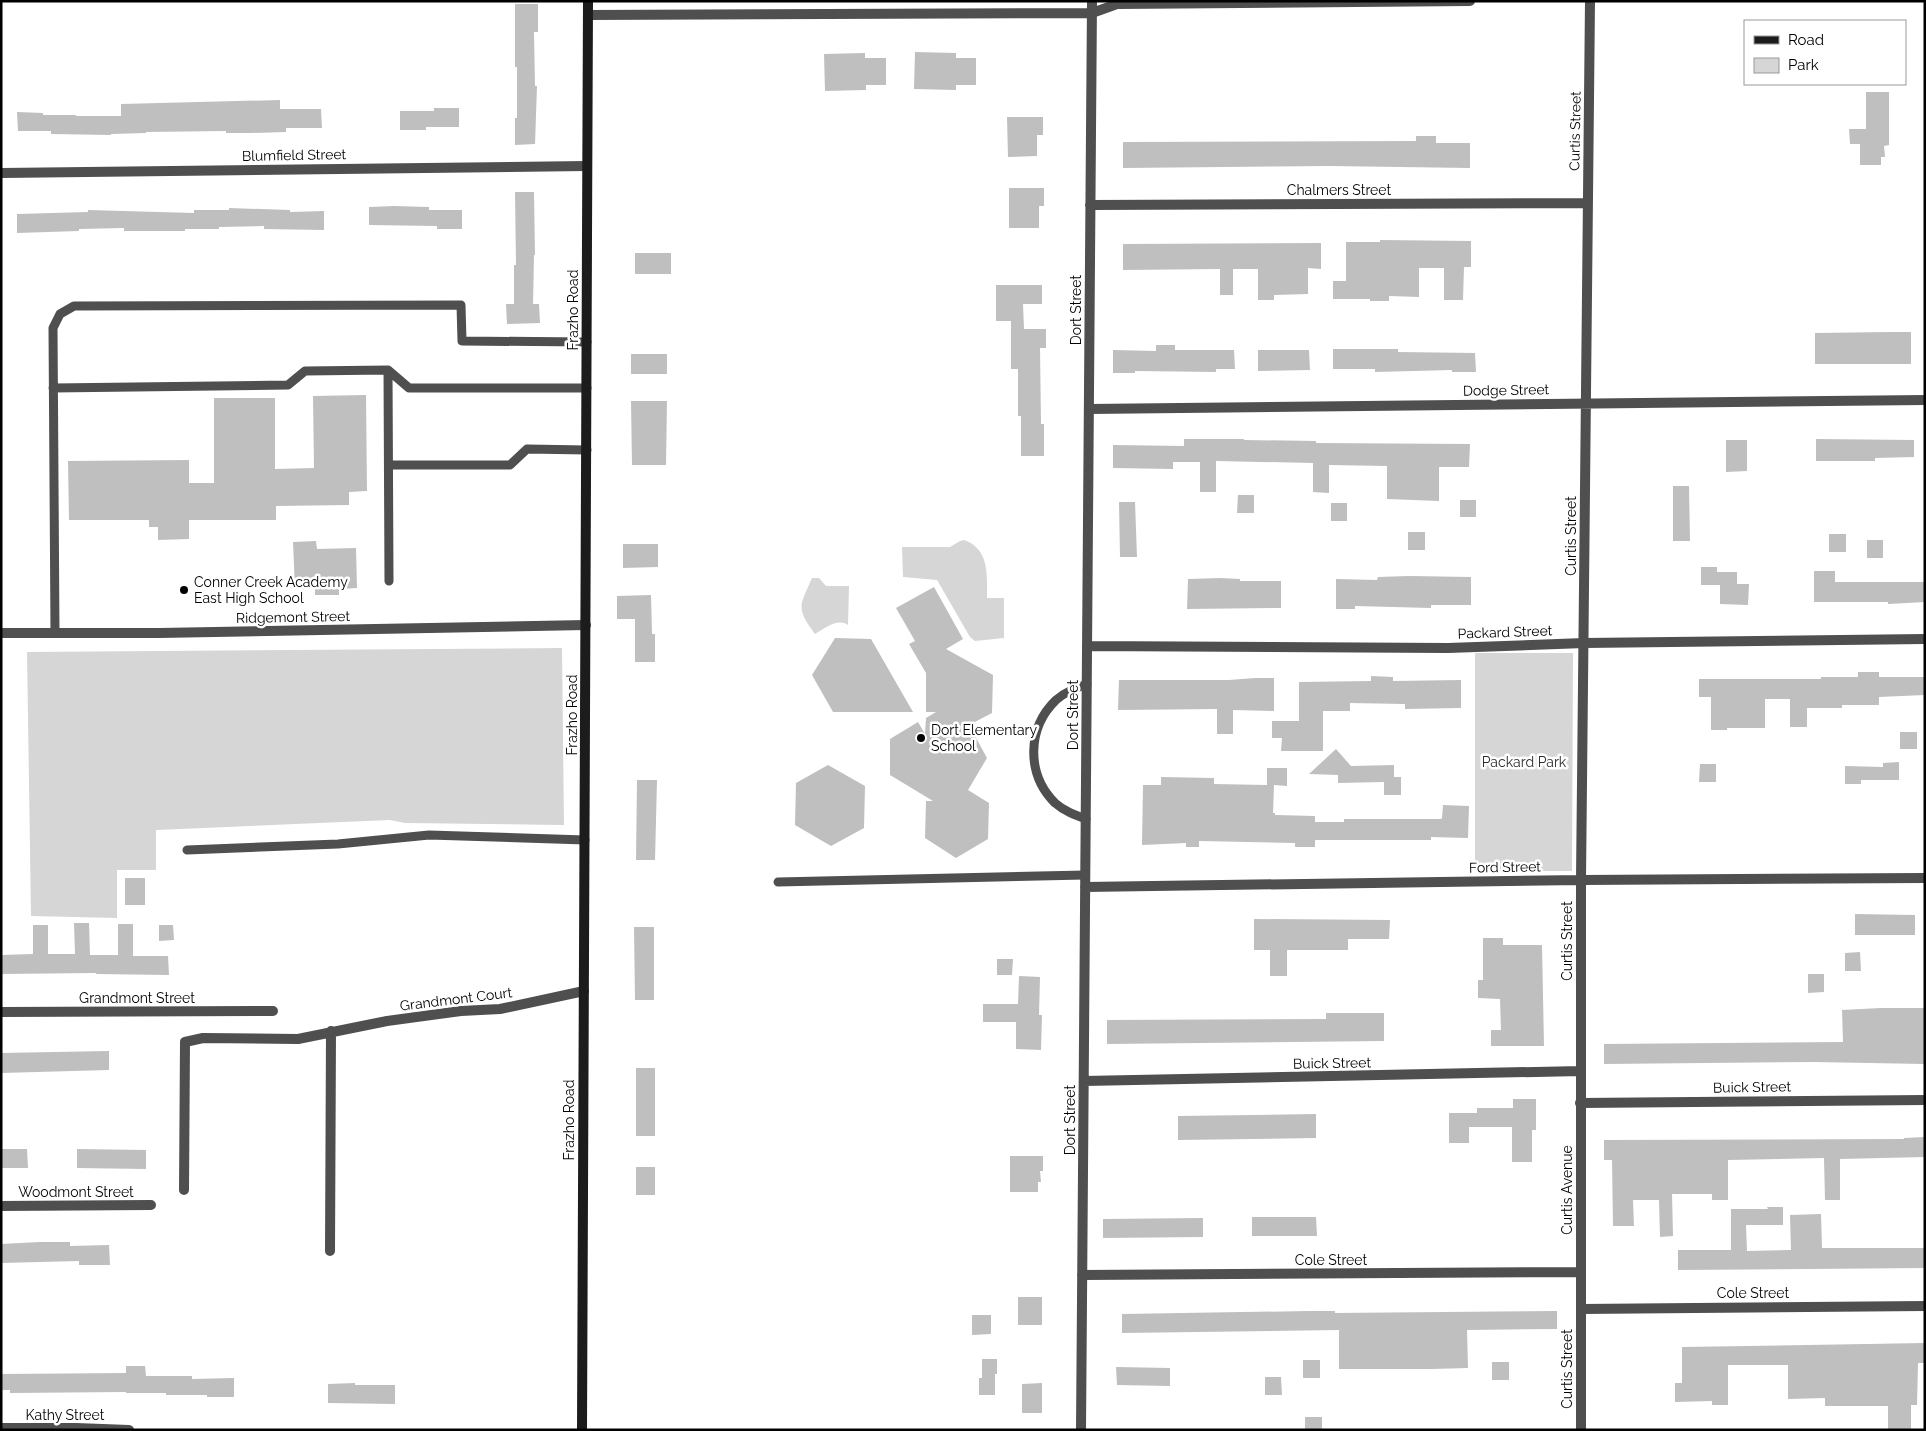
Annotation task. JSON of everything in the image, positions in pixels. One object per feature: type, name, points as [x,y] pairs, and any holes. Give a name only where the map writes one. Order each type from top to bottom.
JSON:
[{"type":"street","name":"Frazho Road","points":[[582,1430],[588,1]]},
{"type":"street","name":"Dort Street","points":[[1081,1430],[1092,1]]},
{"type":"street","points":[[588,15],[1092,13],[1117,4],[1470,1]]},
{"type":"street","name":"Curtis Street","points":[[1580,1071],[1590,1]]},
{"type":"street","name":"Blumfield Street","points":[[1,172],[587,166]]},
{"type":"street","name":"Chalmers Street","points":[[1090,205],[1587,202]]},
{"type":"street","name":"Dodge Street","points":[[1089,410],[1585,402],[1925,400]]},
{"type":"street","name":"Ridgemont Street","points":[[1,632],[55,633],[586,625]]},
{"type":"street","name":"Packard Street","points":[[1087,646],[1448,648],[1584,643],[1925,639]]},
{"type":"street","name":"Ford Street","points":[[1085,887],[1581,880],[1925,878]]},
{"type":"street","name":"Grandmont Court","points":[[184,1190],[185,1042],[203,1038],[298,1039],[331,1031],[461,1011],[500,1009],[584,991]]},
{"type":"street","name":"Grandmont Street","points":[[1,1012],[273,1011]]},
{"type":"street","points":[[330,1251],[331,1031]]},
{"type":"street","name":"Buick Street","points":[[1084,1081],[1580,1071]]},
{"type":"street","name":"Curtis Avenue","points":[[1580,1071],[1581,1308]]},
{"type":"street","name":"Buick Street","points":[[1580,1103],[1925,1100]]},
{"type":"street","name":"Woodmont Street","points":[[1,1206],[151,1205]]},
{"type":"street","name":"Cole Street","points":[[1082,1275],[1580,1272]]},
{"type":"street","name":"Cole Street","points":[[1581,1308],[1925,1306]]},
{"type":"street","name":"Curtis Street","points":[[1581,1308],[1581,1430]]},
{"type":"street","name":"Kathy Street","points":[[1,1428],[129,1430]]},
{"type":"lane","points":[[55,633],[53,328],[60,314],[74,306],[461,305],[462,341],[587,342]]},
{"type":"lane","points":[[53,388],[288,385],[305,371],[388,370],[409,388],[587,388]]},
{"type":"lane","points":[[388,370],[390,582]]},
{"type":"lane","points":[[388,466],[510,465],[527,449],[587,450]]},
{"type":"lane","points":[[1086,684],[1071,690],[1057,699],[1046,712],[1038,726],[1034,743],[1034,759],[1038,776],[1051,797],[1070,813],[1086,819]]},
{"type":"lane","points":[[187,850],[338,844],[429,835],[585,840]]},
{"type":"lane","points":[[778,882],[1085,875]]},
{"type":"green space","points":[[964,540],[979,550],[983,557],[987,572],[987,598],[1004,598],[1004,638],[975,641],[970,637],[937,580],[903,577],[902,547],[950,547]]},
{"type":"green space","points":[[812,578],[819,578],[826,586],[849,586],[848,625],[835,623],[815,634],[802,612],[802,601]]},
{"type":"green space","points":[[562,648],[564,825],[405,823],[390,820],[156,830],[156,870],[117,870],[117,918],[31,916],[27,652]]},
{"type":"green space","name":"Packard Park","points":[[1475,653],[1573,653],[1572,871],[1475,871]]},
{"type":"building","points":[[515,4],[538,4],[538,32],[534,32],[535,86],[537,86],[535,144],[515,145],[517,67],[515,67]]},
{"type":"building","points":[[915,52],[956,53],[956,58],[976,58],[976,85],[956,85],[956,90],[914,89]]},
{"type":"building","points":[[865,53],[865,58],[886,58],[886,85],[866,85],[866,90],[825,91],[824,54]]},
{"type":"building","points":[[1866,92],[1889,92],[1889,145],[1884,146],[1885,157],[1881,157],[1881,165],[1860,165],[1860,144],[1850,144],[1849,129],[1866,129]]},
{"type":"building","points":[[280,100],[280,109],[321,109],[322,128],[286,128],[286,132],[146,132],[111,135],[51,134],[51,131],[18,131],[17,112],[43,113],[43,115],[121,116],[121,104]]},
{"type":"building","points":[[434,108],[459,108],[459,127],[426,127],[426,130],[400,130],[400,111],[434,111]]},
{"type":"building","points":[[1007,117],[1043,117],[1043,135],[1037,135],[1037,156],[1008,157]]},
{"type":"building","points":[[1416,136],[1436,136],[1436,143],[1470,143],[1470,168],[1330,166],[1123,168],[1123,142],[1416,141]]},
{"type":"building","points":[[1009,188],[1044,188],[1044,206],[1039,206],[1039,228],[1009,228]]},
{"type":"building","points":[[515,192],[534,192],[535,255],[533,304],[539,304],[540,323],[507,324],[506,304],[514,304],[514,265],[516,265]]},
{"type":"building","points":[[369,207],[429,207],[429,210],[462,210],[462,229],[437,229],[437,226],[369,225]]},
{"type":"building","points":[[229,208],[290,210],[290,212],[324,211],[324,230],[264,229],[264,226],[185,229],[185,231],[124,231],[124,228],[17,233],[17,214],[88,212],[88,210],[194,213],[194,210],[229,210]]},
{"type":"building","points":[[1380,240],[1471,241],[1471,267],[1464,267],[1463,300],[1444,300],[1444,268],[1419,268],[1419,297],[1389,296],[1389,301],[1333,299],[1333,281],[1346,281],[1346,242],[1380,242]]},
{"type":"building","points":[[1321,243],[1321,269],[1308,268],[1308,294],[1274,295],[1274,300],[1258,300],[1258,269],[1233,269],[1233,295],[1220,295],[1220,269],[1123,270],[1123,244]]},
{"type":"building","points":[[635,253],[671,253],[671,274],[635,274]]},
{"type":"building","points":[[996,285],[1042,285],[1042,304],[1023,304],[1024,329],[1046,329],[1046,348],[1040,348],[1041,424],[1044,424],[1044,456],[1021,456],[1021,416],[1018,416],[1018,369],[1011,369],[1011,321],[996,321]]},
{"type":"building","points":[[1911,332],[1911,364],[1815,364],[1815,333]]},
{"type":"building","points":[[1156,345],[1175,345],[1175,350],[1234,350],[1235,369],[1216,369],[1216,372],[1135,371],[1135,373],[1113,373],[1113,350],[1156,351]]},
{"type":"building","points":[[1333,349],[1398,349],[1398,352],[1475,353],[1476,372],[1452,372],[1452,370],[1375,372],[1375,369],[1333,369]]},
{"type":"building","points":[[1258,350],[1309,350],[1310,370],[1258,371]]},
{"type":"building","points":[[631,354],[667,354],[667,374],[631,374]]},
{"type":"building","points":[[366,395],[367,491],[349,492],[349,505],[276,506],[276,520],[189,520],[189,539],[158,540],[158,527],[149,527],[149,520],[69,520],[68,461],[189,460],[189,483],[214,483],[214,398],[275,398],[275,469],[314,468],[313,396]]},
{"type":"building","points":[[631,401],[667,401],[666,465],[632,465]]},
{"type":"building","points":[[1184,439],[1316,441],[1316,443],[1470,444],[1469,467],[1439,467],[1439,501],[1387,499],[1387,466],[1329,465],[1329,493],[1313,492],[1313,463],[1216,461],[1216,492],[1200,492],[1200,462],[1173,462],[1173,469],[1113,468],[1113,445],[1184,446]]},
{"type":"building","points":[[1816,439],[1914,440],[1914,457],[1875,458],[1875,461],[1816,461]]},
{"type":"building","points":[[1726,440],[1747,440],[1747,471],[1726,472]]},
{"type":"building","points":[[1673,486],[1689,486],[1690,541],[1673,541]]},
{"type":"building","points":[[1238,495],[1254,495],[1254,513],[1237,513]]},
{"type":"building","points":[[1460,500],[1476,500],[1476,517],[1460,517]]},
{"type":"building","points":[[1119,502],[1135,502],[1137,557],[1120,557]]},
{"type":"building","points":[[1331,503],[1347,503],[1347,521],[1331,521]]},
{"type":"building","points":[[1408,532],[1425,532],[1425,550],[1408,550]]},
{"type":"building","points":[[1829,534],[1846,534],[1846,552],[1829,552]]},
{"type":"building","points":[[1867,540],[1883,540],[1883,558],[1867,558]]},
{"type":"building","points":[[316,541],[317,549],[356,548],[357,588],[339,589],[339,595],[315,595],[315,589],[295,589],[293,542]]},
{"type":"building","points":[[623,544],[658,544],[658,567],[623,568]]},
{"type":"building","points":[[1701,567],[1717,567],[1717,572],[1737,572],[1737,584],[1749,584],[1748,605],[1720,604],[1720,585],[1701,585]]},
{"type":"building","points":[[1814,571],[1835,571],[1835,582],[1925,582],[1925,602],[1888,604],[1888,602],[1814,602]]},
{"type":"building","points":[[1378,577],[1471,577],[1471,605],[1431,605],[1431,608],[1355,606],[1355,609],[1336,609],[1336,579],[1377,580]]},
{"type":"building","points":[[1188,579],[1240,579],[1240,581],[1281,581],[1281,608],[1187,609]]},
{"type":"building","points":[[934,587],[963,639],[946,649],[993,675],[992,713],[969,725],[987,758],[968,790],[989,803],[988,839],[956,858],[925,838],[926,801],[933,801],[890,775],[890,739],[918,722],[925,734],[926,718],[936,712],[926,712],[926,673],[909,644],[915,641],[896,608]]},
{"type":"building","points":[[651,595],[652,634],[655,634],[655,662],[635,662],[635,619],[617,619],[617,596]]},
{"type":"building","points":[[835,638],[871,639],[913,712],[833,712],[812,675]]},
{"type":"building","points":[[1858,672],[1879,672],[1879,677],[1925,677],[1925,695],[1879,697],[1879,705],[1842,705],[1842,708],[1807,708],[1807,727],[1790,727],[1790,699],[1765,699],[1765,728],[1727,728],[1727,730],[1711,730],[1711,697],[1699,697],[1699,679],[1821,679],[1821,677],[1858,677]]},
{"type":"building","points":[[1371,676],[1393,677],[1393,681],[1461,680],[1461,708],[1405,709],[1405,704],[1350,703],[1350,711],[1323,711],[1323,751],[1281,751],[1282,738],[1272,738],[1272,721],[1299,721],[1299,682],[1371,681]]},
{"type":"building","points":[[1274,678],[1274,711],[1233,710],[1233,734],[1217,734],[1217,709],[1118,710],[1119,680],[1229,680]]},
{"type":"building","points":[[1900,732],[1917,732],[1917,749],[1900,749]]},
{"type":"building","points":[[1336,749],[1351,766],[1394,765],[1394,777],[1401,777],[1401,795],[1384,795],[1384,782],[1338,783],[1338,775],[1309,774]]},
{"type":"building","points":[[1899,762],[1899,780],[1861,780],[1861,784],[1845,784],[1845,766],[1883,767],[1883,763]]},
{"type":"building","points":[[1700,764],[1716,764],[1716,782],[1699,782]]},
{"type":"building","points":[[828,765],[865,786],[864,828],[831,846],[795,825],[796,783]]},
{"type":"building","points":[[1267,768],[1287,768],[1287,786],[1274,785],[1273,813],[1275,815],[1315,816],[1315,822],[1344,822],[1344,819],[1441,819],[1443,805],[1469,806],[1468,838],[1431,837],[1431,840],[1315,840],[1315,847],[1295,847],[1295,843],[1199,841],[1199,847],[1186,847],[1186,843],[1142,845],[1143,785],[1161,785],[1161,777],[1214,778],[1214,784],[1267,785]]},
{"type":"building","points":[[637,780],[657,780],[655,860],[636,860]]},
{"type":"building","points":[[125,878],[145,878],[145,905],[125,905]]},
{"type":"building","points":[[1855,914],[1915,915],[1915,935],[1855,935]]},
{"type":"building","points":[[1254,919],[1390,920],[1389,939],[1348,939],[1348,950],[1287,950],[1287,976],[1270,976],[1270,950],[1254,950]]},
{"type":"building","points":[[74,923],[89,923],[90,955],[118,955],[118,924],[133,924],[133,956],[168,956],[169,975],[96,973],[1,974],[1,955],[33,954],[33,925],[48,925],[48,954],[75,954]]},
{"type":"building","points":[[159,925],[173,925],[174,940],[159,941]]},
{"type":"building","points":[[634,927],[654,927],[654,1000],[635,1000]]},
{"type":"building","points":[[1483,938],[1503,938],[1503,945],[1542,945],[1544,1046],[1491,1046],[1491,1030],[1501,1030],[1500,999],[1478,998],[1478,980],[1483,980]]},
{"type":"building","points":[[1860,952],[1861,971],[1845,971],[1845,953]]},
{"type":"building","points":[[997,959],[1013,959],[1012,975],[997,975]]},
{"type":"building","points":[[1808,974],[1824,974],[1824,992],[1808,993]]},
{"type":"building","points":[[1019,976],[1040,977],[1039,1015],[1042,1015],[1041,1050],[1016,1049],[1016,1022],[983,1022],[983,1004],[1018,1004]]},
{"type":"building","points":[[1925,1008],[1925,1064],[1814,1062],[1604,1064],[1604,1044],[1843,1042],[1842,1010]]},
{"type":"building","points":[[1326,1013],[1384,1013],[1384,1041],[1107,1044],[1107,1020],[1326,1019]]},
{"type":"building","points":[[109,1051],[109,1070],[1,1073],[1,1053]]},
{"type":"building","points":[[636,1068],[655,1068],[655,1136],[636,1136]]},
{"type":"building","points":[[1513,1099],[1536,1099],[1536,1130],[1532,1130],[1532,1162],[1512,1162],[1512,1127],[1469,1127],[1469,1143],[1449,1143],[1449,1113],[1477,1113],[1477,1108],[1513,1108]]},
{"type":"building","points":[[1316,1114],[1316,1138],[1178,1140],[1178,1116]]},
{"type":"building","points":[[1925,1137],[1925,1157],[1840,1159],[1840,1200],[1825,1200],[1824,1158],[1728,1160],[1728,1200],[1712,1200],[1712,1194],[1672,1194],[1673,1236],[1660,1237],[1659,1200],[1633,1200],[1634,1226],[1613,1226],[1612,1160],[1604,1160],[1604,1140],[1904,1139]]},
{"type":"building","points":[[1,1149],[27,1149],[28,1168],[1,1168]]},
{"type":"building","points":[[77,1149],[146,1150],[146,1169],[77,1168]]},
{"type":"building","points":[[1010,1156],[1043,1156],[1043,1171],[1040,1171],[1041,1182],[1038,1182],[1038,1192],[1010,1192]]},
{"type":"building","points":[[636,1167],[655,1167],[655,1195],[636,1195]]},
{"type":"building","points":[[1767,1207],[1783,1207],[1783,1225],[1746,1225],[1747,1251],[1791,1250],[1790,1215],[1821,1214],[1822,1248],[1925,1248],[1925,1268],[1678,1270],[1678,1250],[1731,1250],[1731,1209],[1768,1209]]},
{"type":"building","points":[[1252,1217],[1316,1217],[1317,1236],[1252,1236]]},
{"type":"building","points":[[1203,1218],[1203,1237],[1103,1238],[1103,1219]]},
{"type":"building","points":[[70,1242],[70,1246],[109,1245],[110,1265],[79,1265],[79,1261],[1,1263],[1,1244]]},
{"type":"building","points":[[1018,1297],[1042,1297],[1042,1325],[1018,1325]]},
{"type":"building","points":[[1335,1311],[1335,1313],[1557,1311],[1557,1329],[1467,1330],[1468,1368],[1432,1369],[1339,1369],[1339,1330],[1122,1333],[1122,1314]]},
{"type":"building","points":[[972,1315],[991,1315],[991,1334],[972,1335]]},
{"type":"building","points":[[1925,1343],[1925,1363],[1918,1363],[1917,1405],[1911,1405],[1911,1430],[1888,1430],[1888,1406],[1825,1406],[1825,1398],[1788,1399],[1788,1365],[1728,1365],[1728,1405],[1712,1405],[1712,1401],[1675,1402],[1675,1383],[1682,1383],[1682,1347]]},
{"type":"building","points":[[982,1359],[997,1359],[995,1395],[979,1395],[979,1378],[982,1378]]},
{"type":"building","points":[[1303,1360],[1320,1360],[1320,1378],[1303,1378]]},
{"type":"building","points":[[1492,1362],[1509,1362],[1509,1380],[1492,1380]]},
{"type":"building","points":[[126,1366],[145,1366],[146,1376],[192,1376],[192,1379],[234,1378],[234,1397],[126,1392],[10,1393],[10,1390],[1,1390],[1,1374],[126,1373]]},
{"type":"building","points":[[1116,1367],[1170,1368],[1170,1386],[1117,1385]]},
{"type":"building","points":[[1265,1377],[1281,1377],[1282,1395],[1265,1395]]},
{"type":"building","points":[[355,1383],[355,1385],[395,1385],[395,1404],[328,1403],[328,1384]]},
{"type":"building","points":[[1042,1383],[1042,1413],[1022,1413],[1022,1384]]},
{"type":"building","points":[[1305,1417],[1322,1417],[1322,1430],[1305,1430]]},
{"type":"place","name":"Conner Creek Academy East High School","points":[[184,590]]},
{"type":"place","name":"Dort Elementary School","points":[[921,738]]}]
